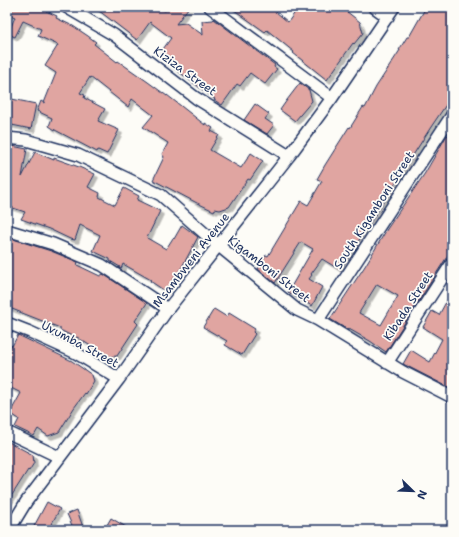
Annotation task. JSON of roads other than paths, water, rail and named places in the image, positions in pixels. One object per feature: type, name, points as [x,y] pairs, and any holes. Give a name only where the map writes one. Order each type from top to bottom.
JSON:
[{"type":"street","name":"Kiziza Street","points":[[66,7],[114,35],[196,98],[289,156]]},
{"type":"street","points":[[210,7],[332,98]]},
{"type":"street","points":[[374,7],[388,17]]},
{"type":"street","name":"Msambweni Avenue","points":[[9,530],[26,502],[119,379],[168,309],[289,156],[332,98],[394,7]]},
{"type":"street","name":"South Kigamboni Street","points":[[318,320],[452,115]]},
{"type":"street","name":"Kigamboni Street","points":[[7,138],[26,140],[78,155],[161,195],[218,246],[297,310],[318,320],[387,363],[452,397]]},
{"type":"street","points":[[7,230],[53,244],[102,265],[168,309]]},
{"type":"street","name":"Kibada Street","points":[[387,363],[452,263]]},
{"type":"street","name":"Uvumba Street","points":[[7,323],[76,353],[119,379]]},
{"type":"street","points":[[7,432],[59,457]]}]
